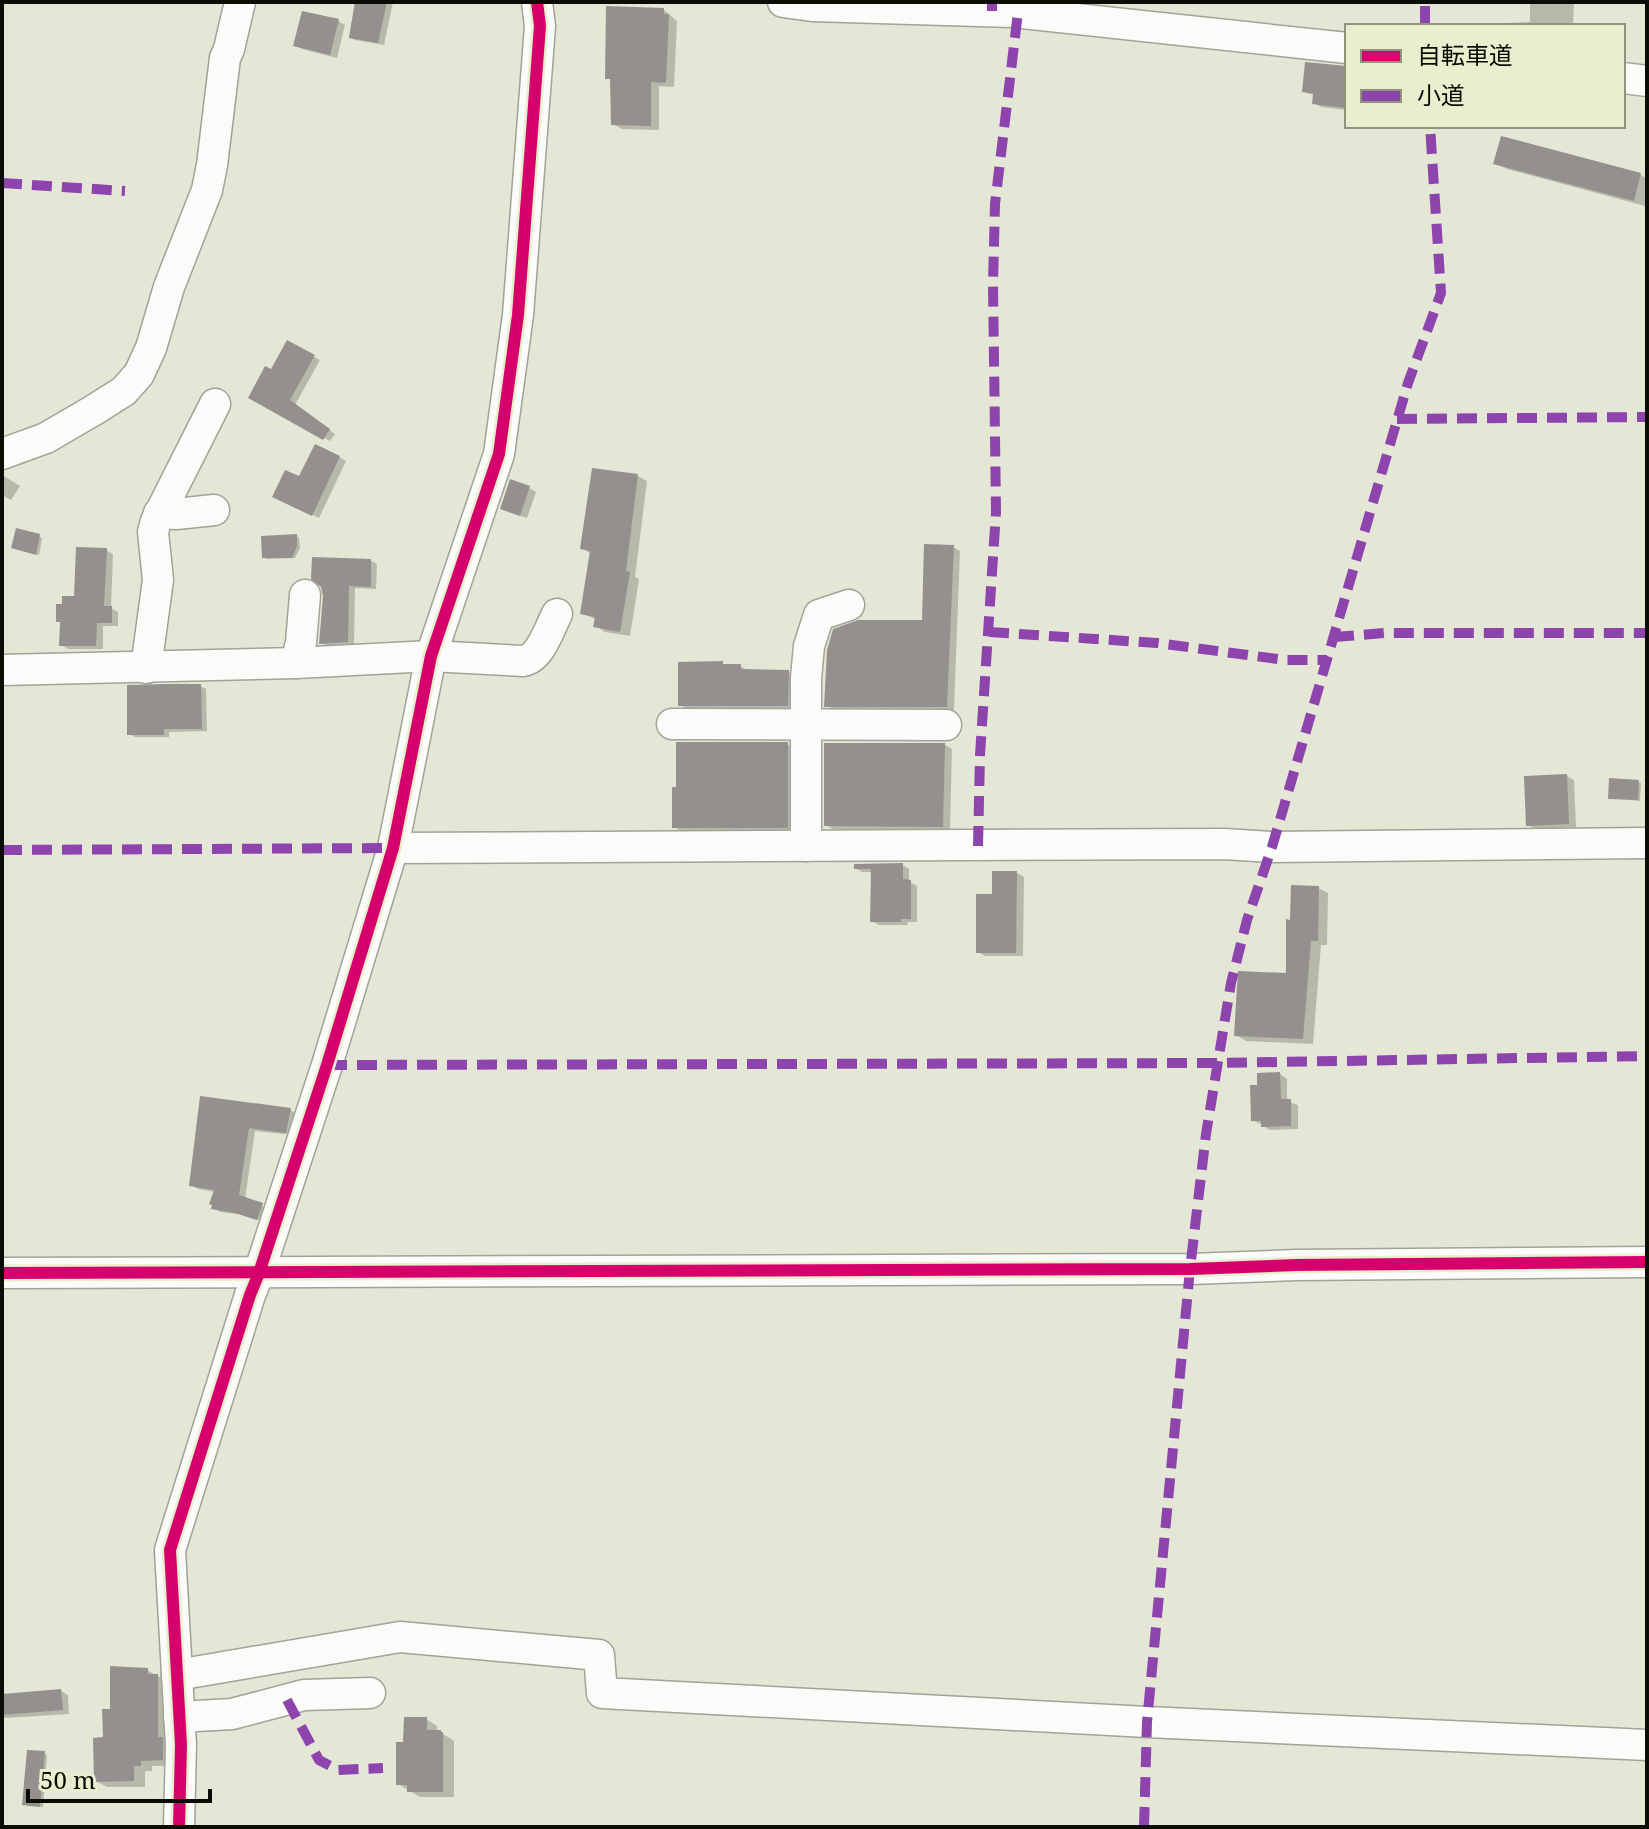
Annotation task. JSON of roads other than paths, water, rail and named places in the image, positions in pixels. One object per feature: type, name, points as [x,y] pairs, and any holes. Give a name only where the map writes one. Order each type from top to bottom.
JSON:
[{"type":"street","points":[[2,454],[46,438],[94,410],[124,391],[139,374],[207,190],[225,58],[240,2]]},
{"type":"street","points":[[179,1827],[181,1745],[170,1550],[250,1295],[327,1065],[393,848],[431,656],[499,454],[518,315],[540,26],[537,2]]},
{"type":"street","points":[[802,3],[1012,12],[1345,48]]},
{"type":"street","points":[[1625,78],[1647,81]]},
{"type":"street","points":[[146,668],[158,580],[153,532],[159,513],[215,404]]},
{"type":"street","points":[[159,513],[214,510]]},
{"type":"street","points":[[296,663],[305,595]]},
{"type":"street","points":[[806,846],[806,678],[809,646],[819,615],[849,605]]},
{"type":"street","points":[[2,670],[146,668],[431,656],[531,660],[557,614]]},
{"type":"street","points":[[672,724],[946,725]]},
{"type":"street","points":[[393,848],[1224,844],[1272,847],[1647,843]]},
{"type":"street","points":[[2,1273],[1190,1269],[1647,1262]]},
{"type":"street","points":[[177,1675],[400,1637],[599,1655],[602,1693],[1647,1745]]},
{"type":"street","points":[[179,1717],[232,1714],[304,1695],[370,1693]]}]
